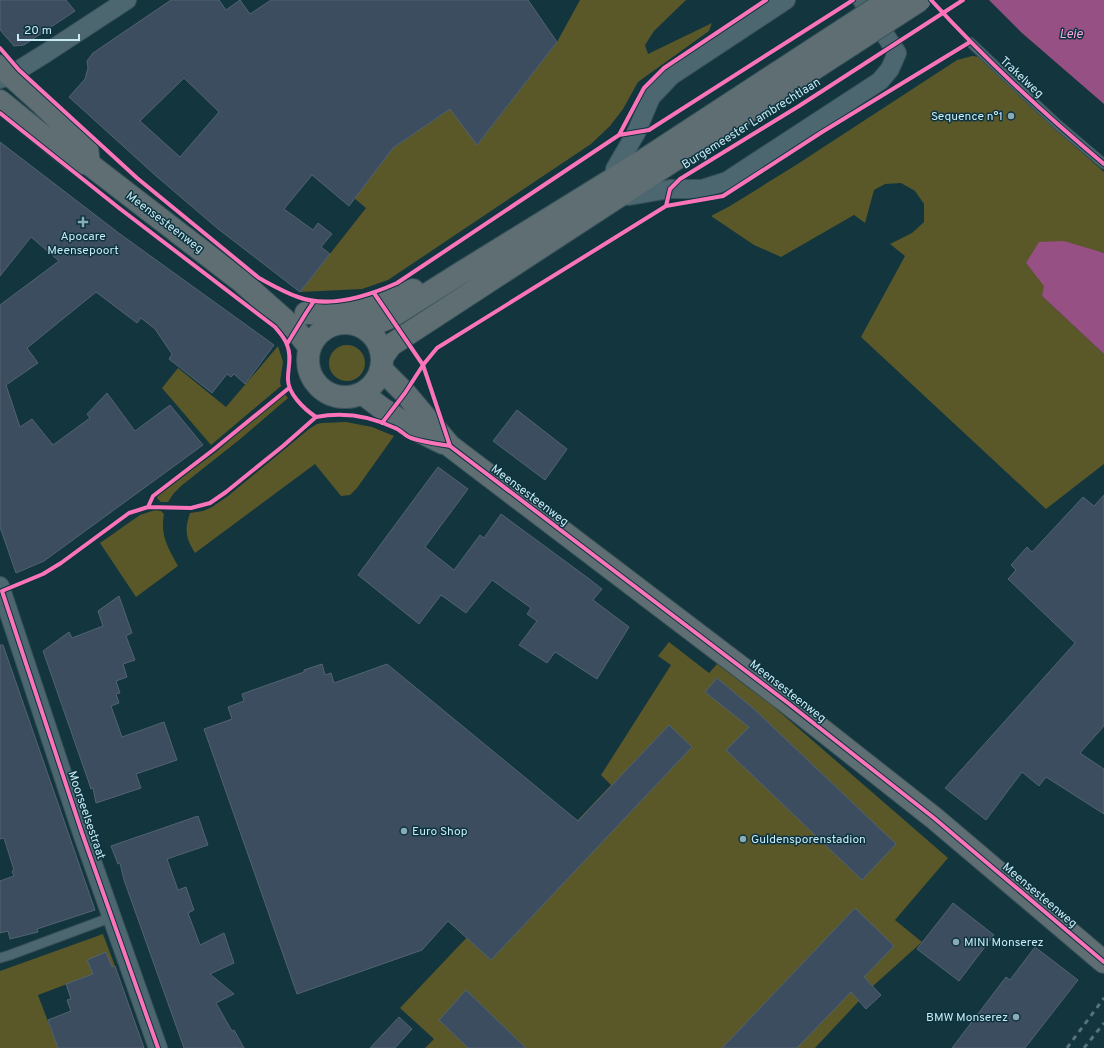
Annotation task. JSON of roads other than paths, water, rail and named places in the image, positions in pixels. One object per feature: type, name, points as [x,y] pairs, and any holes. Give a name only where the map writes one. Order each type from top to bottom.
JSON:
[{"type":"main road","name":"Burgemeester Lambrechtlaan","points":[[782,80],[889,0]]},
{"type":"main road","name":"Burgemeester Lambrechtlaan","points":[[382,363],[391,345],[620,186],[782,80],[920,0]]},
{"type":"main road","points":[[3,73],[40,102],[87,148],[89,164]]},
{"type":"main road","name":"Meensesteenweg","points":[[0,101],[74,161],[89,164],[241,280],[295,329],[310,348]]},
{"type":"main road","name":"Burgemeester Lambrechtlaan","points":[[364,328],[391,317],[464,271],[620,186]]},
{"type":"main road","points":[[306,313],[340,313],[381,304],[423,285],[440,275],[464,271]]},
{"type":"main road","name":"Meensesteenweg","points":[[241,280],[306,313],[335,324]]},
{"type":"main road","points":[[351,323],[364,328],[377,340],[382,363],[379,378],[372,387],[363,394],[349,398],[332,396],[321,389],[314,382],[308,364],[310,348],[321,331],[335,324],[351,323]]},
{"type":"main road","name":"Meensesteenweg","points":[[382,363],[405,394],[450,446],[794,708],[934,818],[1104,962]]},
{"type":"main road","name":"Meensesteenweg","points":[[363,394],[389,414],[411,428],[450,446]]},
{"type":"street","points":[[3,73],[127,0]]},
{"type":"street","points":[[620,186],[615,170],[636,133],[651,97],[671,76],[786,0]]},
{"type":"street","name":"Burgemeester Lambrechtlaan","points":[[620,186],[629,196],[670,189],[702,189],[727,181],[880,81],[890,69],[897,52],[862,0]]},
{"type":"street","name":"Moorseelsestraat","points":[[0,586],[4,610],[158,1048]]},
{"type":"lane","name":"Trakelweg","points":[[970,42],[1057,124],[1104,164]]},
{"type":"lane","points":[[0,958],[112,917]]},
{"type":"water","name":"Leie","points":[[989,0],[1104,0],[1104,104],[1022,33]]},
{"type":"water","points":[[1064,241],[1104,253],[1104,354],[1042,296],[1044,286],[1026,263],[1039,242]]},
{"type":"railway","points":[[1067,1048],[1104,998]]},
{"type":"railway","points":[[1084,1048],[1104,1023]]},
{"type":"place","name":"Sequence n°1","points":[[1011,116]]},
{"type":"place","name":"Apocare Meensepoort","points":[[83,222]]},
{"type":"place","name":"Euro Shop","points":[[404,831]]},
{"type":"place","name":"Guldensporenstadion","points":[[743,839]]},
{"type":"place","name":"MINI Monserez","points":[[956,942]]},
{"type":"place","name":"BMW Monserez","points":[[1016,1017]]}]
